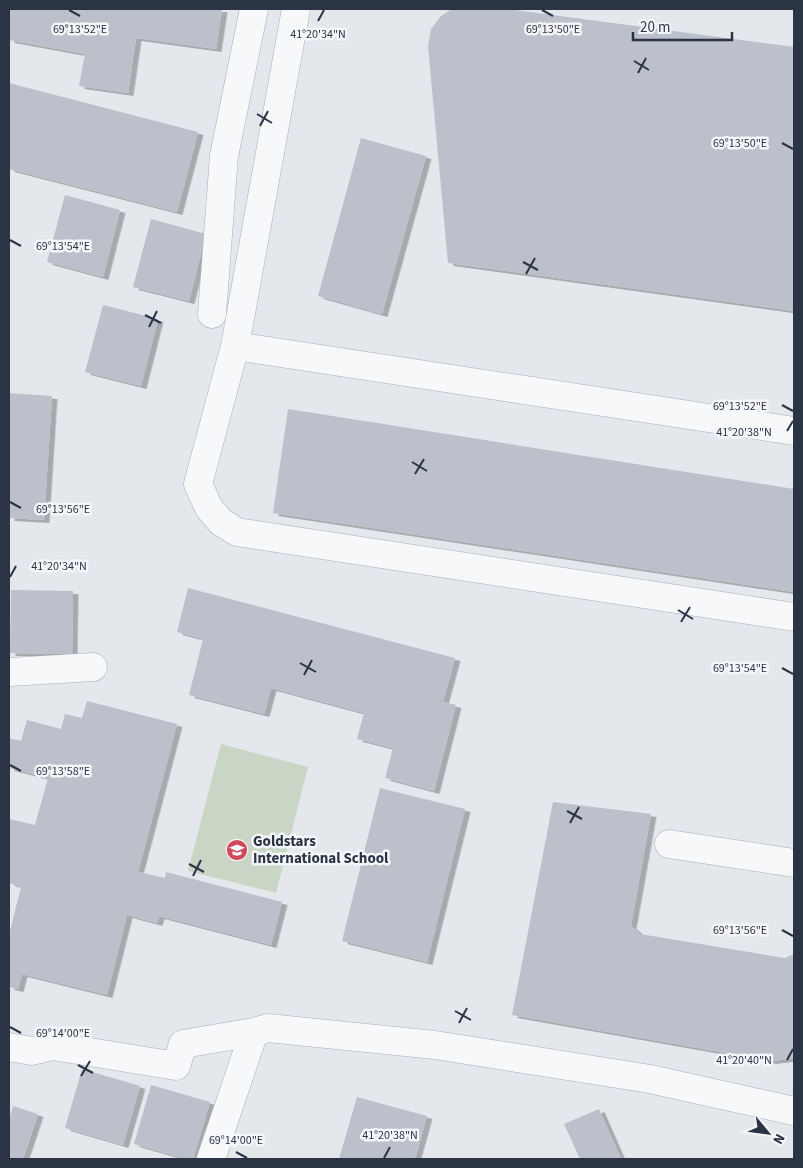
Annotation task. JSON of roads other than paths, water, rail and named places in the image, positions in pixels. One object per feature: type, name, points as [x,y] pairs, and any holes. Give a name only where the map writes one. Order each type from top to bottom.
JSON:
[{"type":"street","points":[[212,314],[224,156],[254,9]]},
{"type":"street","points":[[296,9],[235,346],[198,484],[209,508],[220,522],[237,532],[794,617]]},
{"type":"street","points":[[235,346],[794,431]]},
{"type":"street","points":[[9,672],[93,667]]},
{"type":"street","points":[[669,844],[794,863]]},
{"type":"street","points":[[9,1047],[32,1051],[53,1046],[176,1066],[183,1044],[268,1028],[435,1045],[650,1079],[794,1110]]},
{"type":"street","points":[[212,1159],[254,1032]]},
{"type":"place","name":"Goldstars International School","points":[[237,850]]}]
